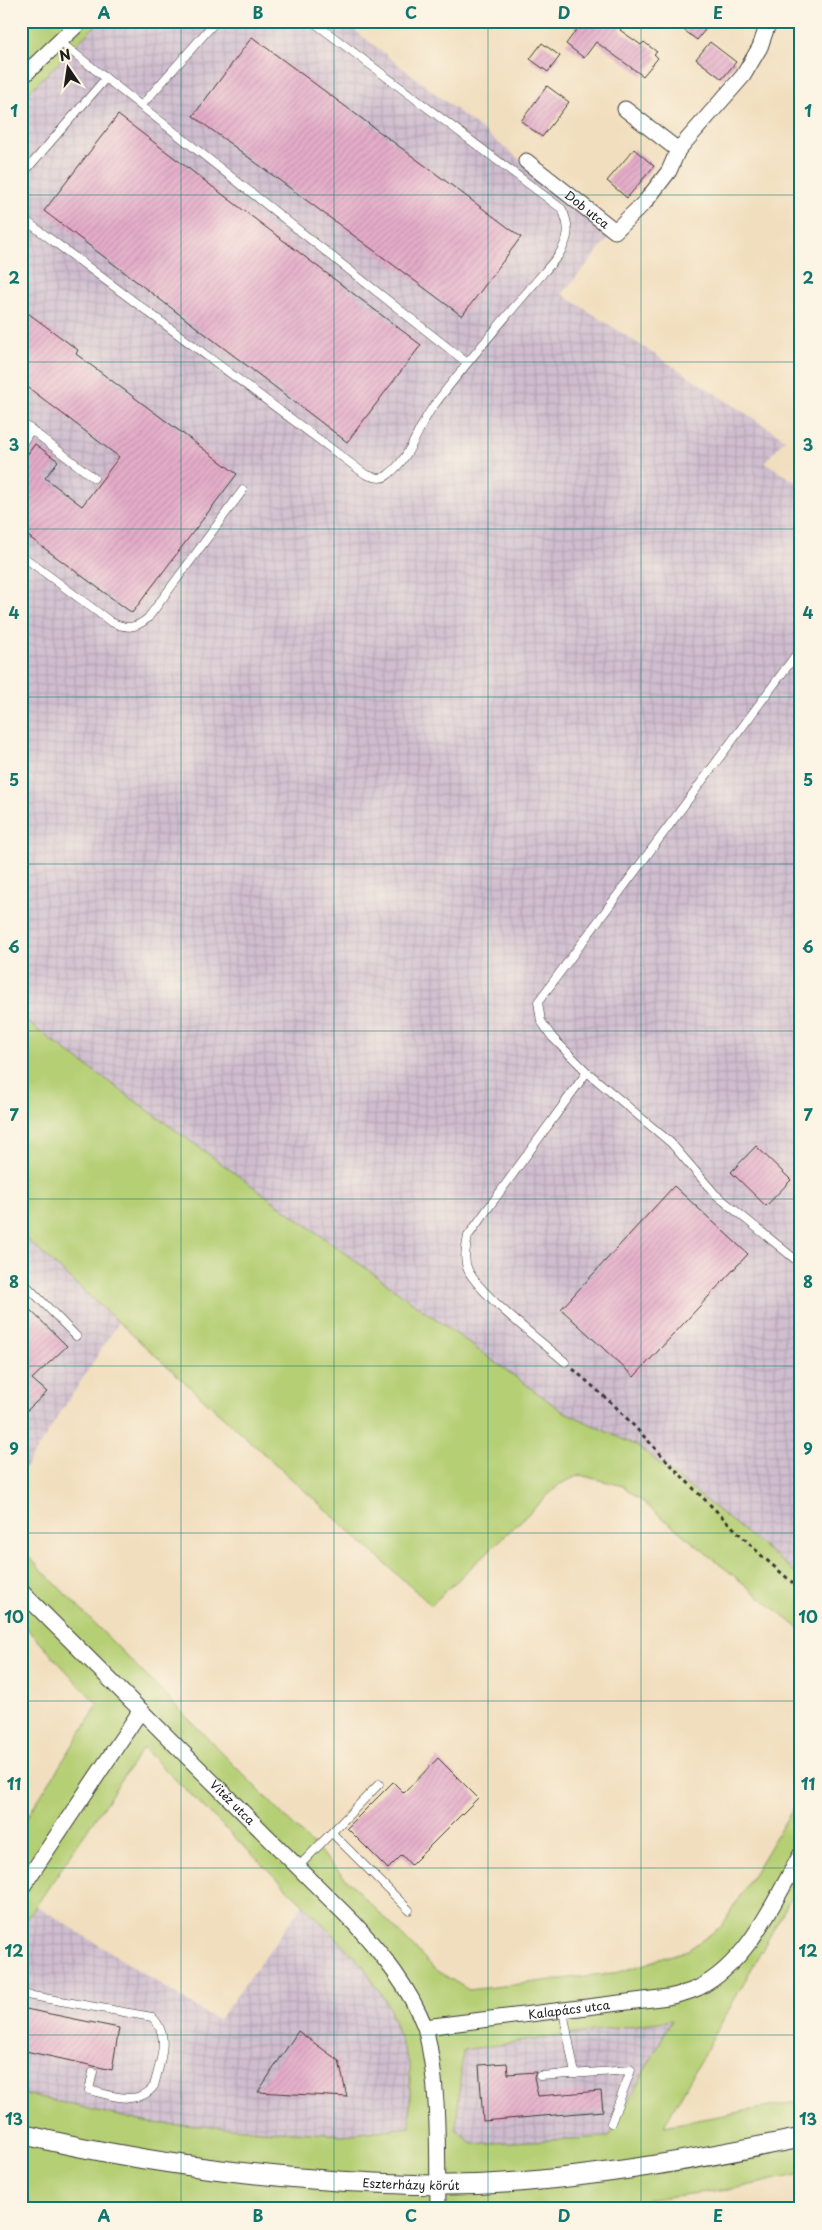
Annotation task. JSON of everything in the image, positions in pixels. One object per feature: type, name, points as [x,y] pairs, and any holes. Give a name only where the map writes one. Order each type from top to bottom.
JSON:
[{"type":"street","points":[[21,78],[81,21]]},
{"type":"street","name":"Dob utca","points":[[526,161],[615,230],[645,202],[669,171],[678,150],[744,76],[760,47],[769,21]]},
{"type":"street","points":[[788,21],[801,24]]},
{"type":"street","points":[[625,109],[678,150]]},
{"type":"street","name":"Vitéz utca","points":[[21,1591],[377,1948],[405,1987],[425,2027]]},
{"type":"street","points":[[21,1889],[141,1710]]},
{"type":"street","name":"Kalapács utca","points":[[425,2027],[668,1997],[696,1988],[711,1980],[752,1938],[801,1854]]},
{"type":"street","points":[[425,2027],[434,2069],[438,2209]]},
{"type":"street","name":"Eszterházy körút","points":[[21,2134],[123,2156],[214,2169],[298,2178],[438,2185],[503,2183],[634,2168],[801,2138]]},
{"type":"lane","points":[[141,106],[216,21]]},
{"type":"lane","points":[[21,217],[365,474],[377,478],[388,476],[405,457],[429,412],[466,362],[558,256],[565,245],[569,232],[568,222],[562,209],[312,21]]},
{"type":"lane","points":[[60,42],[466,362]]},
{"type":"lane","points":[[21,176],[106,78]]},
{"type":"lane","points":[[21,422],[94,478]]},
{"type":"lane","points":[[21,446],[30,429]]},
{"type":"lane","points":[[21,554],[111,622],[122,627],[131,628],[140,625],[148,618],[243,490]]},
{"type":"lane","points":[[801,648],[538,1002],[541,1021],[552,1037],[587,1072],[671,1143],[715,1194],[801,1264]]},
{"type":"lane","points":[[565,1362],[504,1310],[475,1281],[468,1270],[465,1258],[468,1236],[587,1072]]},
{"type":"lane","points":[[21,1280],[76,1336]]},
{"type":"lane","points":[[298,1867],[379,1784]]},
{"type":"lane","points":[[332,1833],[409,1910]]},
{"type":"lane","points":[[21,1994],[152,2018],[158,2023],[163,2045],[154,2086],[150,2092],[133,2098],[89,2090],[93,2072]]},
{"type":"lane","points":[[563,2011],[575,2074]]},
{"type":"lane","points":[[540,2076],[632,2070],[611,2123]]},
{"type":"path","points":[[565,1362],[614,1405],[694,1489],[762,1556],[801,1590]]},
{"type":"shaded area","points":[[100,21],[343,21],[613,233],[562,294],[785,439],[765,462],[801,486],[801,1577],[639,1447],[561,1410],[21,1018],[21,100]]},
{"type":"shaded area","points":[[21,1234],[119,1322],[21,1474]]},
{"type":"shaded area","points":[[303,1904],[364,1967],[389,2007],[410,2066],[410,2127],[343,2135],[149,2123],[21,2093],[21,1928],[36,1905],[218,2021]]},
{"type":"shaded area","points":[[673,2020],[609,2137],[473,2144],[456,2129],[463,2050]]},
{"type":"green space","points":[[21,21],[100,21],[21,100]]},
{"type":"green space","points":[[21,1018],[561,1410],[639,1447],[801,1577],[801,1630],[623,1486],[580,1475],[560,1484],[431,1605],[21,1234]]},
{"type":"green space","points":[[21,1549],[437,1971],[469,1990],[620,1972],[688,1950],[722,1926],[801,1795],[801,1880],[664,2126],[801,2101],[801,2174],[737,2188],[573,2209],[21,2209],[21,2093],[149,2123],[343,2135],[410,2127],[410,2066],[389,2007],[364,1967],[303,1904],[143,1748],[21,1928],[21,1827],[98,1705],[21,1622]],"holes":[[[672,2020],[609,2137],[473,2144],[456,2129],[463,2050]]]},
{"type":"building","points":[[583,21],[627,21],[620,30],[641,45],[644,42],[657,52],[654,54],[658,58],[643,76],[596,42],[584,58],[566,44]]},
{"type":"building","points":[[672,21],[712,21],[697,40]]},
{"type":"building","points":[[252,37],[521,237],[462,316],[193,116]]},
{"type":"building","points":[[710,42],[736,62],[722,79],[696,59]]},
{"type":"building","points":[[542,43],[560,56],[548,72],[530,59]]},
{"type":"building","points":[[547,86],[569,102],[542,137],[521,121]]},
{"type":"building","points":[[118,115],[421,345],[347,442],[44,211]]},
{"type":"building","points":[[634,149],[654,166],[627,198],[607,181]]},
{"type":"building","points":[[21,308],[78,350],[76,354],[237,474],[132,613],[21,531],[21,463],[35,444],[58,461],[45,478],[82,506],[119,457],[21,382]]},
{"type":"building","points":[[756,1146],[791,1180],[766,1206],[731,1172]]},
{"type":"building","points":[[674,1186],[748,1254],[634,1377],[561,1309]]},
{"type":"building","points":[[21,1301],[67,1346],[32,1379],[47,1392],[21,1416]]},
{"type":"building","points":[[438,1758],[478,1798],[411,1865],[402,1855],[388,1869],[347,1828],[393,1782],[404,1793]]},
{"type":"building","points":[[21,2008],[119,2028],[112,2070],[21,2050]]},
{"type":"building","points":[[298,2031],[339,2061],[347,2097],[258,2092]]},
{"type":"building","points":[[507,2063],[508,2074],[536,2072],[534,2077],[538,2096],[601,2091],[603,2111],[483,2121],[479,2065]]}]
